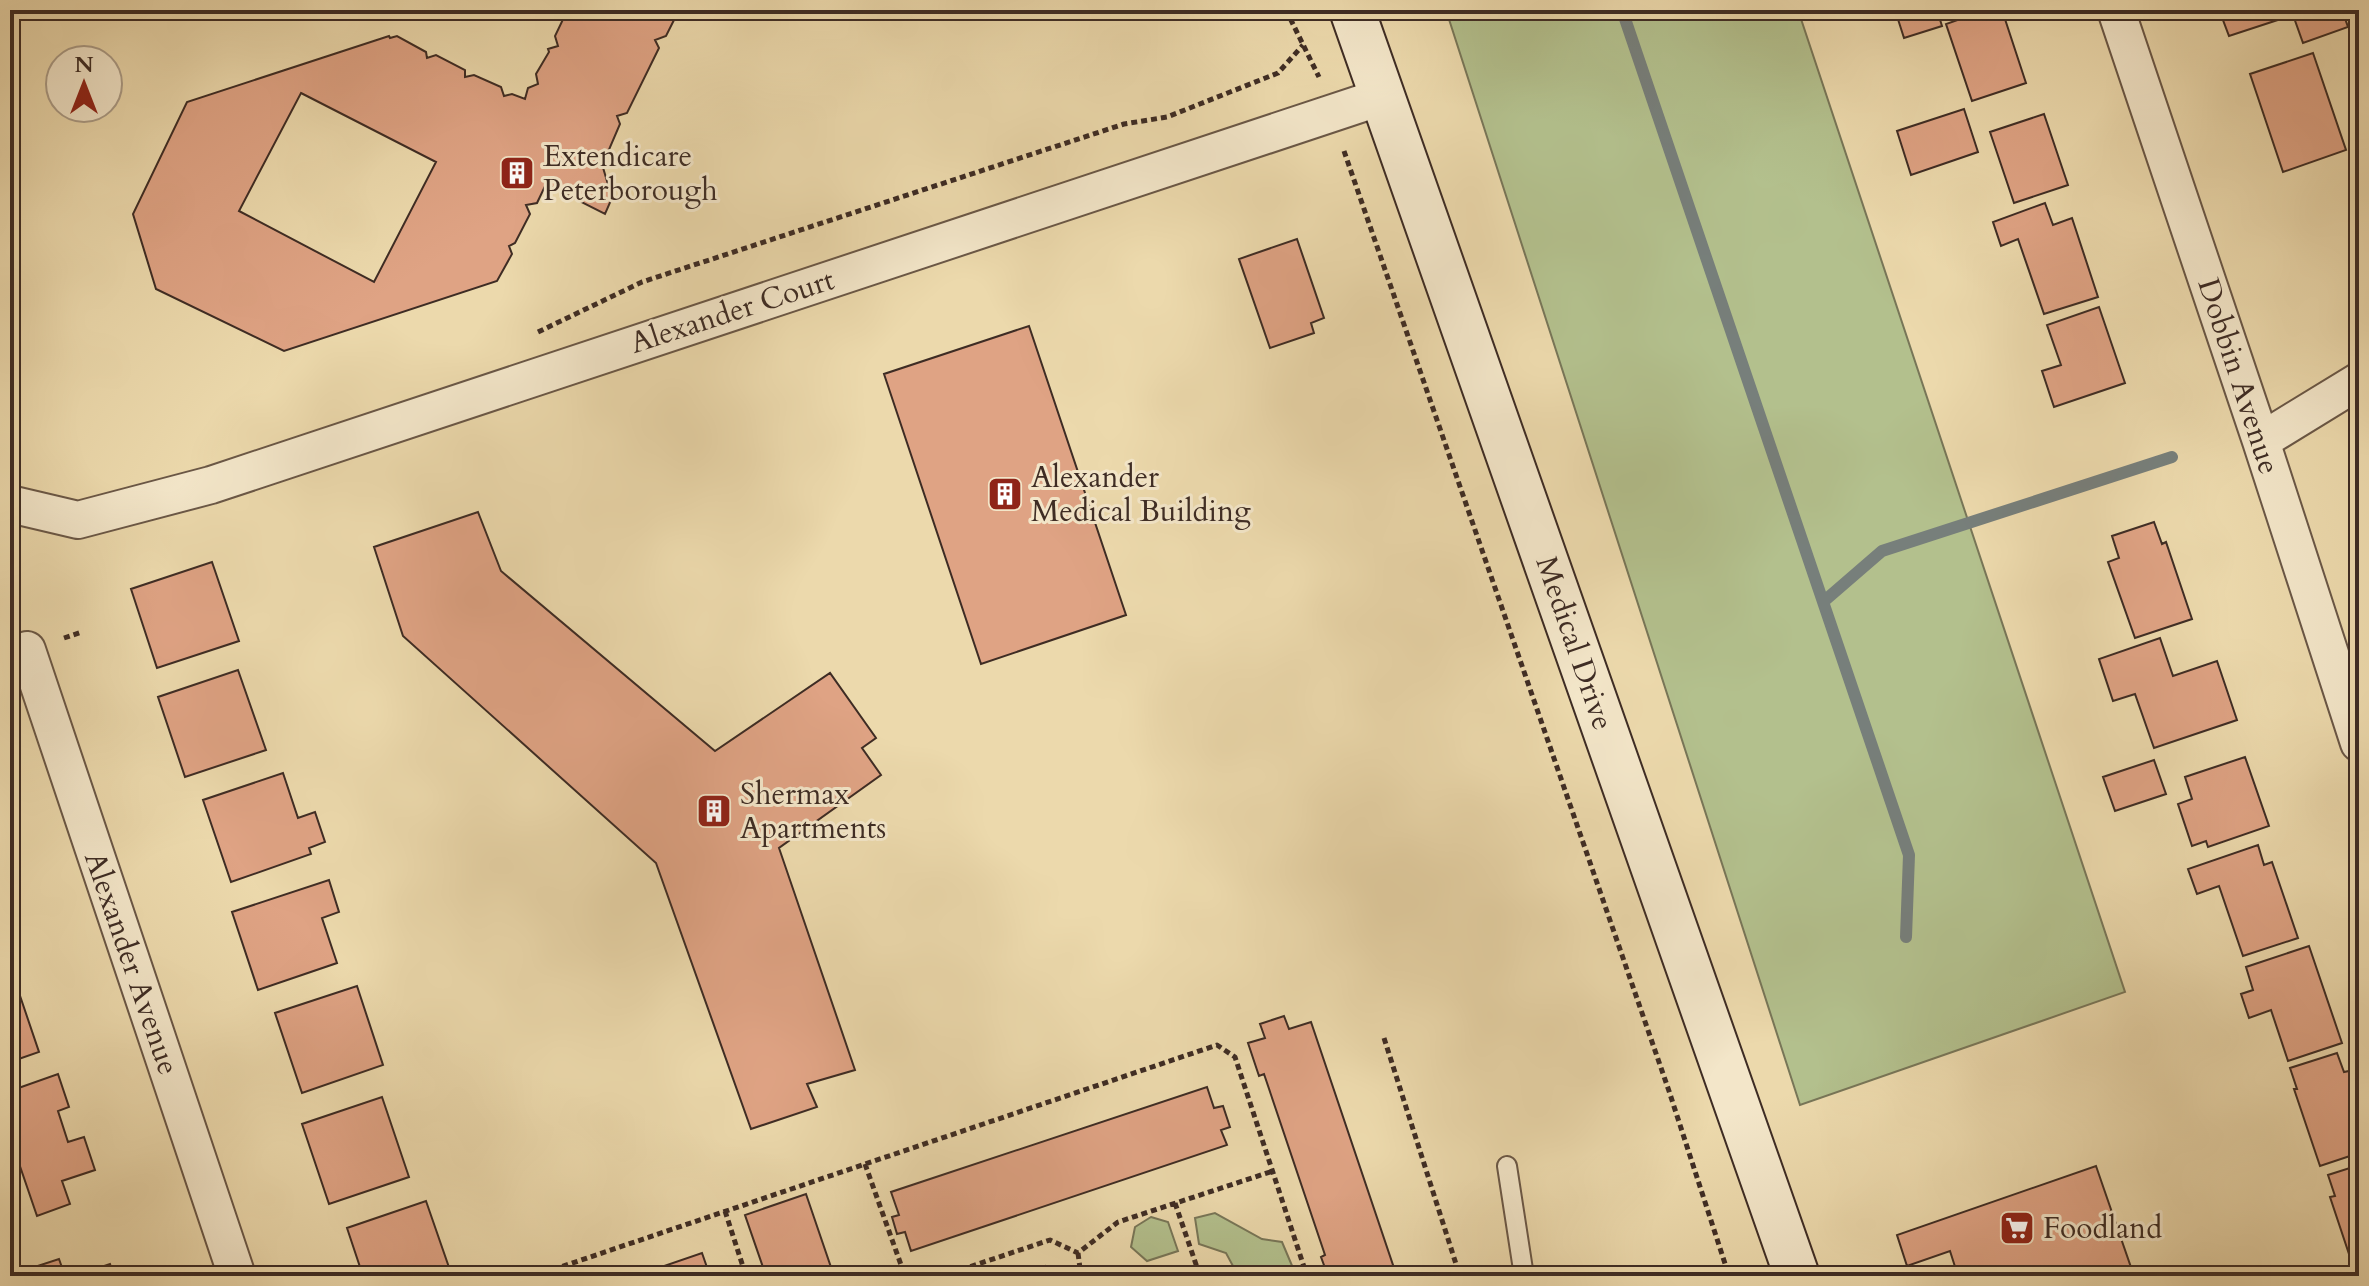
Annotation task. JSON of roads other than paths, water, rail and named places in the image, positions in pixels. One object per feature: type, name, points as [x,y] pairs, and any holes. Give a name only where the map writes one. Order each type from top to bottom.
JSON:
[{"type":"main road","name":"Medical Drive","points":[[1352,10],[1797,1276]]},
{"type":"street","name":"Dobbin Avenue","points":[[2116,10],[2359,743]]},
{"type":"street","name":"Alexander Court","points":[[10,504],[78,520],[211,485],[1384,96]]},
{"type":"street","points":[[2261,441],[2359,381]]},
{"type":"street","name":"Alexander Avenue","points":[[27,650],[237,1276]]},
{"type":"lane","points":[[1507,1166],[1524,1276]]},
{"type":"waterway","points":[[1622,10],[1909,855],[1906,937]]},
{"type":"waterway","points":[[1823,602],[1882,551],[2172,457]]},
{"type":"place","name":"Extendicare Peterborough","points":[[517,173]]},
{"type":"place","name":"Alexander Medical Building","points":[[1005,494]]},
{"type":"place","name":"Shermax Apartments","points":[[714,811]]},
{"type":"place","name":"Foodland","points":[[2017,1228]]}]
